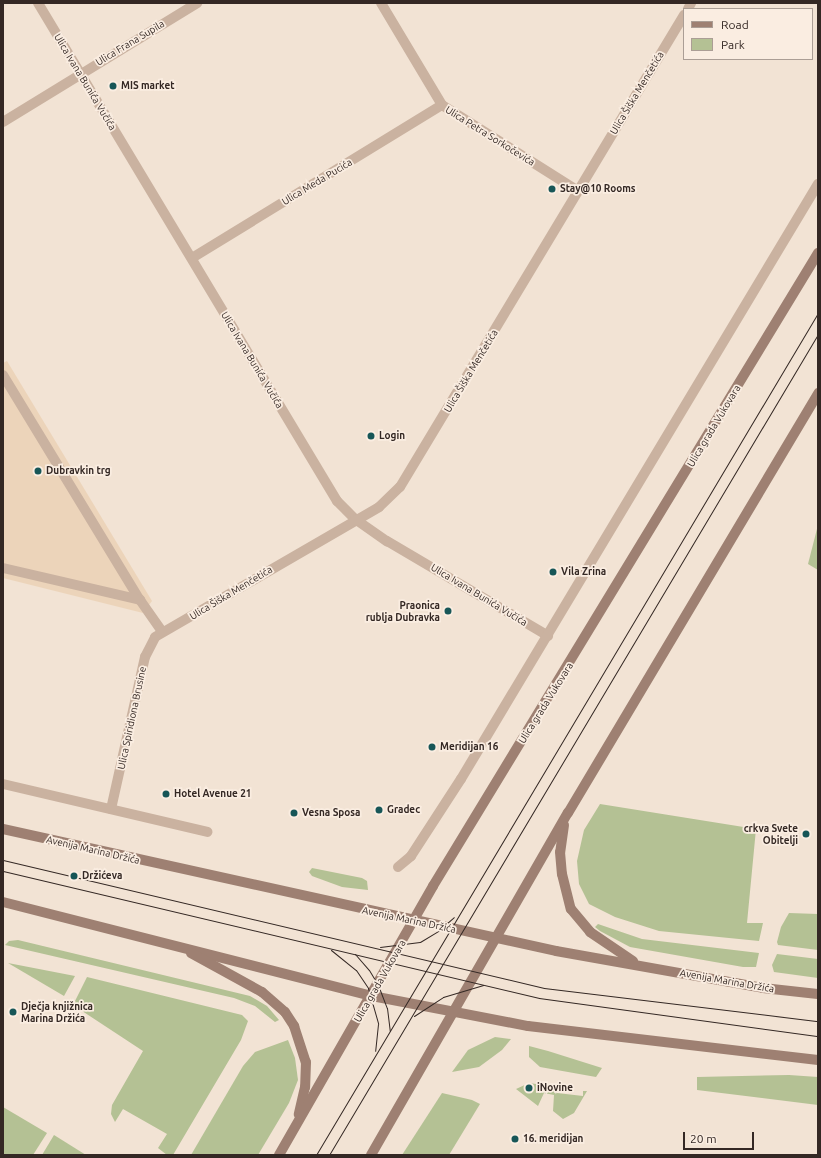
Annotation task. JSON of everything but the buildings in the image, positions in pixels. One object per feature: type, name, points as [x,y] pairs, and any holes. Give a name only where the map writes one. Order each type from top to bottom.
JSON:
[{"type":"main road","name":"Ulica grada Vukovara","points":[[279,1155],[414,922],[818,253]]},
{"type":"main road","points":[[371,1155],[568,813],[818,393]]},
{"type":"main road","points":[[568,813],[560,852],[563,886],[571,909],[581,923],[602,943],[646,966]]},
{"type":"main road","name":"Avenija Marina Držića","points":[[3,829],[495,939],[763,988],[818,994]]},
{"type":"main road","points":[[3,902],[372,996],[528,1026],[818,1060]]},
{"type":"main road","points":[[178,946],[262,992],[285,1012],[294,1026],[304,1051],[306,1073],[301,1108],[292,1133]]},
{"type":"street","name":"Ulica Ivana Bunića Vučića","points":[[38,3],[192,258],[300,442],[337,501],[355,519],[387,541],[548,636]]},
{"type":"street","name":"Ulica Frana Supila","points":[[3,122],[197,3]]},
{"type":"street","name":"Ulica Petra Sorkočevića","points":[[381,3],[442,105],[578,191]]},
{"type":"street","name":"Ulica Šiška Menčetića","points":[[162,631],[179,624],[355,519],[379,507],[408,476],[683,17]]},
{"type":"street","name":"Ulica Meda Pucića","points":[[192,258],[442,105]]},
{"type":"street","points":[[398,867],[411,856],[443,808],[548,636],[818,184]]},
{"type":"street","points":[[3,375],[140,600],[162,631]]},
{"type":"street","points":[[3,568],[140,600]]},
{"type":"street","name":"Ulica Spiridiona Brusine","points":[[111,809],[145,657],[155,637],[162,631]]},
{"type":"street","points":[[3,784],[207,832]]},
{"type":"green space","points":[[818,525],[818,570],[808,564]]},
{"type":"green space","points":[[600,804],[756,829],[747,923],[763,923],[759,941],[659,931],[615,917],[589,904],[579,884],[577,861],[584,830]]},
{"type":"green space","points":[[312,868],[362,878],[367,881],[368,890],[342,887],[312,876],[309,872]]},
{"type":"green space","points":[[789,913],[818,914],[818,950],[778,945],[777,942],[781,927]]},
{"type":"green space","points":[[598,924],[642,939],[759,953],[756,967],[743,967],[630,947],[600,931],[595,927]]},
{"type":"green space","points":[[18,940],[250,996],[267,1006],[279,1020],[275,1022],[255,1006],[234,998],[5,945],[9,941]]},
{"type":"green space","points":[[777,954],[818,959],[818,978],[774,972],[772,965]]},
{"type":"green space","points":[[8,963],[75,976],[64,996]]},
{"type":"green space","points":[[87,977],[242,1015],[248,1021],[241,1040],[173,1155],[167,1155],[158,1148],[167,1134],[123,1109],[115,1122],[111,1114],[112,1105],[143,1051],[73,1005]]},
{"type":"green space","points":[[495,1037],[511,1039],[502,1050],[479,1067],[452,1072],[468,1050]]},
{"type":"green space","points":[[288,1040],[295,1058],[298,1080],[289,1103],[258,1155],[191,1155],[243,1066],[255,1052]]},
{"type":"green space","points":[[529,1046],[602,1068],[596,1077],[540,1067],[529,1057]]},
{"type":"green space","points":[[789,1075],[818,1077],[818,1105],[697,1090],[697,1077]]},
{"type":"green space","points":[[529,1083],[557,1087],[557,1093],[583,1096],[583,1091],[587,1091],[574,1113],[563,1119],[553,1111],[554,1095],[544,1093],[538,1106],[516,1089]]},
{"type":"green space","points":[[442,1093],[472,1100],[480,1104],[449,1155],[402,1155]]},
{"type":"green space","points":[[3,1107],[47,1133],[33,1155],[3,1155]]},
{"type":"green space","points":[[54,1135],[86,1155],[42,1155]]},
{"type":"shaded area","name":"Dubravkin trg","points":[[7,361],[152,601],[143,613],[3,578],[3,363]]},
{"type":"tram line","points":[[316,1155],[818,313]]},
{"type":"tram line","points":[[329,1155],[818,334]]},
{"type":"tram line","points":[[3,860],[544,988],[818,1021]]},
{"type":"tram line","points":[[3,871],[539,998],[818,1036]]},
{"type":"tram line","points":[[380,947],[420,942],[438,931],[454,917]]},
{"type":"tram line","points":[[331,950],[356,970],[368,988],[378,1024],[375,1051]]},
{"type":"tram line","points":[[355,954],[369,970],[378,985],[387,1008],[390,1031]]},
{"type":"tram line","points":[[414,1016],[443,997],[483,985]]},
{"type":"place","name":"MIS market","points":[[113,86]]},
{"type":"place","name":"Stay@10 Rooms","points":[[552,189]]},
{"type":"place","name":"Login","points":[[371,436]]},
{"type":"place","name":"Dubravkin trg","points":[[38,471]]},
{"type":"place","name":"Vila Zrina","points":[[553,572]]},
{"type":"place","name":"Praonica rublja Dubravka","points":[[448,611]]},
{"type":"place","name":"Meridijan 16","points":[[432,747]]},
{"type":"place","name":"Hotel Avenue 21","points":[[166,794]]},
{"type":"place","name":"Gradec","points":[[379,810]]},
{"type":"place","name":"Vesna Sposa","points":[[294,813]]},
{"type":"place","name":"crkva Svete Obitelji","points":[[806,834]]},
{"type":"place","name":"Držićeva","points":[[74,876]]},
{"type":"place","name":"Dječja knjižnica Marina Držića","points":[[13,1012]]},
{"type":"place","name":"iNovine","points":[[529,1088]]},
{"type":"place","name":"16. meridijan","points":[[515,1139]]}]
